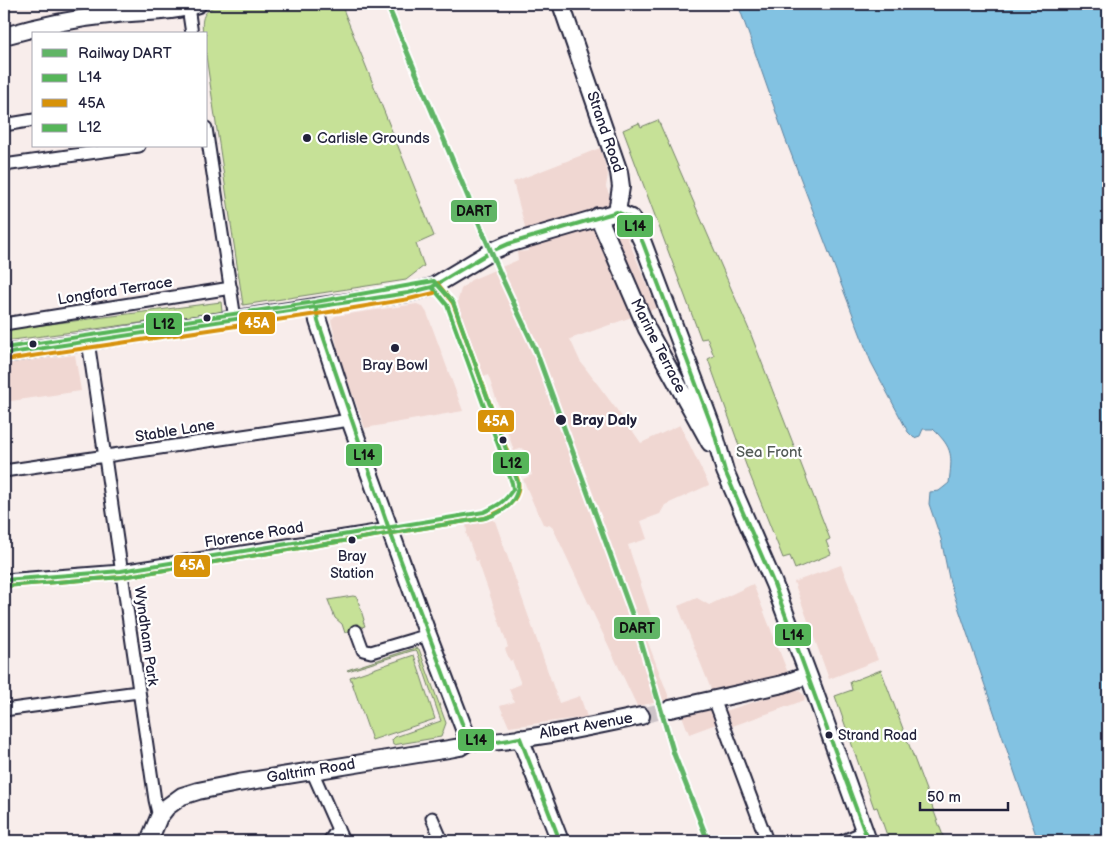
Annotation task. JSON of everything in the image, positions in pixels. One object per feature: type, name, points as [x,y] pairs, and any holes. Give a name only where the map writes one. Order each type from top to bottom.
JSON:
[{"type":"street","name":"Strand Road","points":[[561,4],[619,172],[621,187],[617,212]]},
{"type":"street","points":[[4,36],[46,24],[77,18],[193,5],[192,32]]},
{"type":"street","points":[[4,125],[32,120]]},
{"type":"street","points":[[208,140],[235,319]]},
{"type":"street","points":[[4,165],[125,148]]},
{"type":"street","points":[[4,354],[408,293],[432,287],[501,246],[598,216],[617,212],[631,218],[713,429],[725,471],[774,584],[866,837],[842,841]]},
{"type":"street","name":"Marine Terrace","points":[[598,216],[647,329],[725,471]]},
{"type":"street","name":"Longford Terrace","points":[[4,324],[231,288]]},
{"type":"street","points":[[316,308],[318,321],[350,420],[428,635],[470,740]]},
{"type":"street","name":"Wyndham Park","points":[[88,341],[138,692],[159,817]]},
{"type":"street","points":[[680,390],[694,380]]},
{"type":"street","name":"Stable Lane","points":[[4,471],[350,420]]},
{"type":"street","name":"Florence Road","points":[[4,580],[121,571],[389,529]]},
{"type":"street","points":[[356,631],[363,650],[371,652],[428,635]]},
{"type":"street","points":[[670,709],[783,684],[811,683]]},
{"type":"street","points":[[4,710],[138,692]]},
{"type":"street","points":[[714,699],[767,841]]},
{"type":"street","name":"Albert Avenue","points":[[470,740],[487,742],[520,738],[641,716]]},
{"type":"street","points":[[520,738],[560,841]]},
{"type":"street","name":"Galtrim Road","points":[[159,817],[172,802],[198,791],[238,782],[450,749],[460,747],[470,740]]},
{"type":"street","points":[[312,771],[344,841]]},
{"type":"street","points":[[149,841],[159,817]]},
{"type":"street","points":[[432,818],[442,841]]},
{"type":"street","points":[[329,841],[338,830]]},
{"type":"shaded area","points":[[600,148],[608,174],[606,187],[657,308],[570,339],[580,361],[641,443],[680,425],[709,485],[665,505],[660,514],[641,521],[647,539],[628,545],[653,622],[642,627],[670,700],[637,706],[552,526],[543,524],[534,505],[523,479],[532,475],[523,448],[514,451],[488,375],[484,377],[457,303],[461,289],[471,280],[518,260],[517,252],[529,251],[513,182]]},
{"type":"shaded area","points":[[417,304],[423,307],[427,313],[463,411],[365,428],[341,363],[331,320],[335,316]]},
{"type":"shaded area","points":[[75,355],[81,391],[4,402],[4,364]]},
{"type":"shaded area","points":[[490,518],[495,521],[559,703],[580,696],[587,717],[509,727],[500,706],[514,702],[509,689],[521,684],[512,660],[510,661],[505,649],[508,647],[478,561],[476,561],[466,533],[466,522]]},
{"type":"shaded area","points":[[841,565],[878,660],[829,679],[794,582]]},
{"type":"shaded area","points":[[753,584],[788,673],[761,682],[753,682],[712,692],[678,606],[697,598],[709,605]]},
{"type":"shaded area","points":[[791,690],[798,690],[804,695],[805,700],[730,727],[727,720],[689,734],[681,713],[687,711],[725,711]]},
{"type":"green space","name":"Carlisle Grounds","points":[[218,4],[341,4],[434,236],[416,244],[424,266],[406,280],[243,305],[208,69],[208,32],[203,32],[202,28],[204,16]]},
{"type":"green space","name":"Sea Front","points":[[658,120],[750,332],[830,539],[826,541],[831,554],[795,569],[790,556],[783,558],[746,465],[708,359],[714,356],[707,338],[701,339],[623,130],[639,123],[641,127]]},
{"type":"green space","points":[[221,302],[222,312],[5,341],[4,330]]},
{"type":"green space","points":[[357,597],[365,626],[345,633],[342,624],[335,618],[328,600]]},
{"type":"green space","points":[[415,648],[419,649],[446,723],[441,737],[393,745],[392,740],[395,737],[441,721],[417,651],[411,651],[347,670]]},
{"type":"green space","points":[[414,655],[435,719],[372,740],[350,677]]},
{"type":"green space","points":[[881,670],[945,841],[889,841],[877,807],[874,808],[835,696],[852,690],[850,682]]},
{"type":"water","points":[[738,4],[1108,4],[1108,841],[1038,841],[950,583],[941,539],[929,504],[930,492],[939,491],[949,483],[950,453],[945,442],[933,429],[923,429],[920,436],[914,438],[908,432],[871,362],[785,138]]},
{"type":"tunnel","points":[[641,716],[670,709]]},
{"type":"rail line","name":"DART","points":[[387,4],[502,278],[536,351],[636,625],[674,754],[708,841]]},
{"type":"transit line","name":"L14","points":[[4,354],[408,293],[432,287],[492,251],[508,244],[617,212],[631,218],[643,243],[713,429],[725,471],[774,584],[868,841]]},
{"type":"transit line","name":"L12","points":[[4,348],[315,302],[434,281],[453,302],[518,483],[512,502],[503,510],[485,518],[122,577],[4,586]]},
{"type":"transit line","name":"45A","points":[[4,586],[122,577],[485,518],[504,509],[517,495],[518,481],[453,303],[437,283]]},
{"type":"transit line","name":"L14","points":[[4,580],[121,571],[484,512],[493,508],[507,497],[513,489],[512,483],[447,305],[432,287]]},
{"type":"transit line","name":"45A","points":[[5,360],[317,314],[434,293]]},
{"type":"transit line","name":"L14","points":[[316,308],[318,321],[389,529],[466,734],[478,741],[485,742],[499,742],[520,738],[560,841]]},
{"type":"place","name":"Carlisle Grounds","points":[[307,138]]},
{"type":"place","name":"Bray Bowl","points":[[395,348]]},
{"type":"place","name":"Bray Daly","points":[[561,420]]},
{"type":"place","name":"Bray Station","points":[[352,540]]},
{"type":"place","name":"Strand Road","points":[[829,735]]}]
